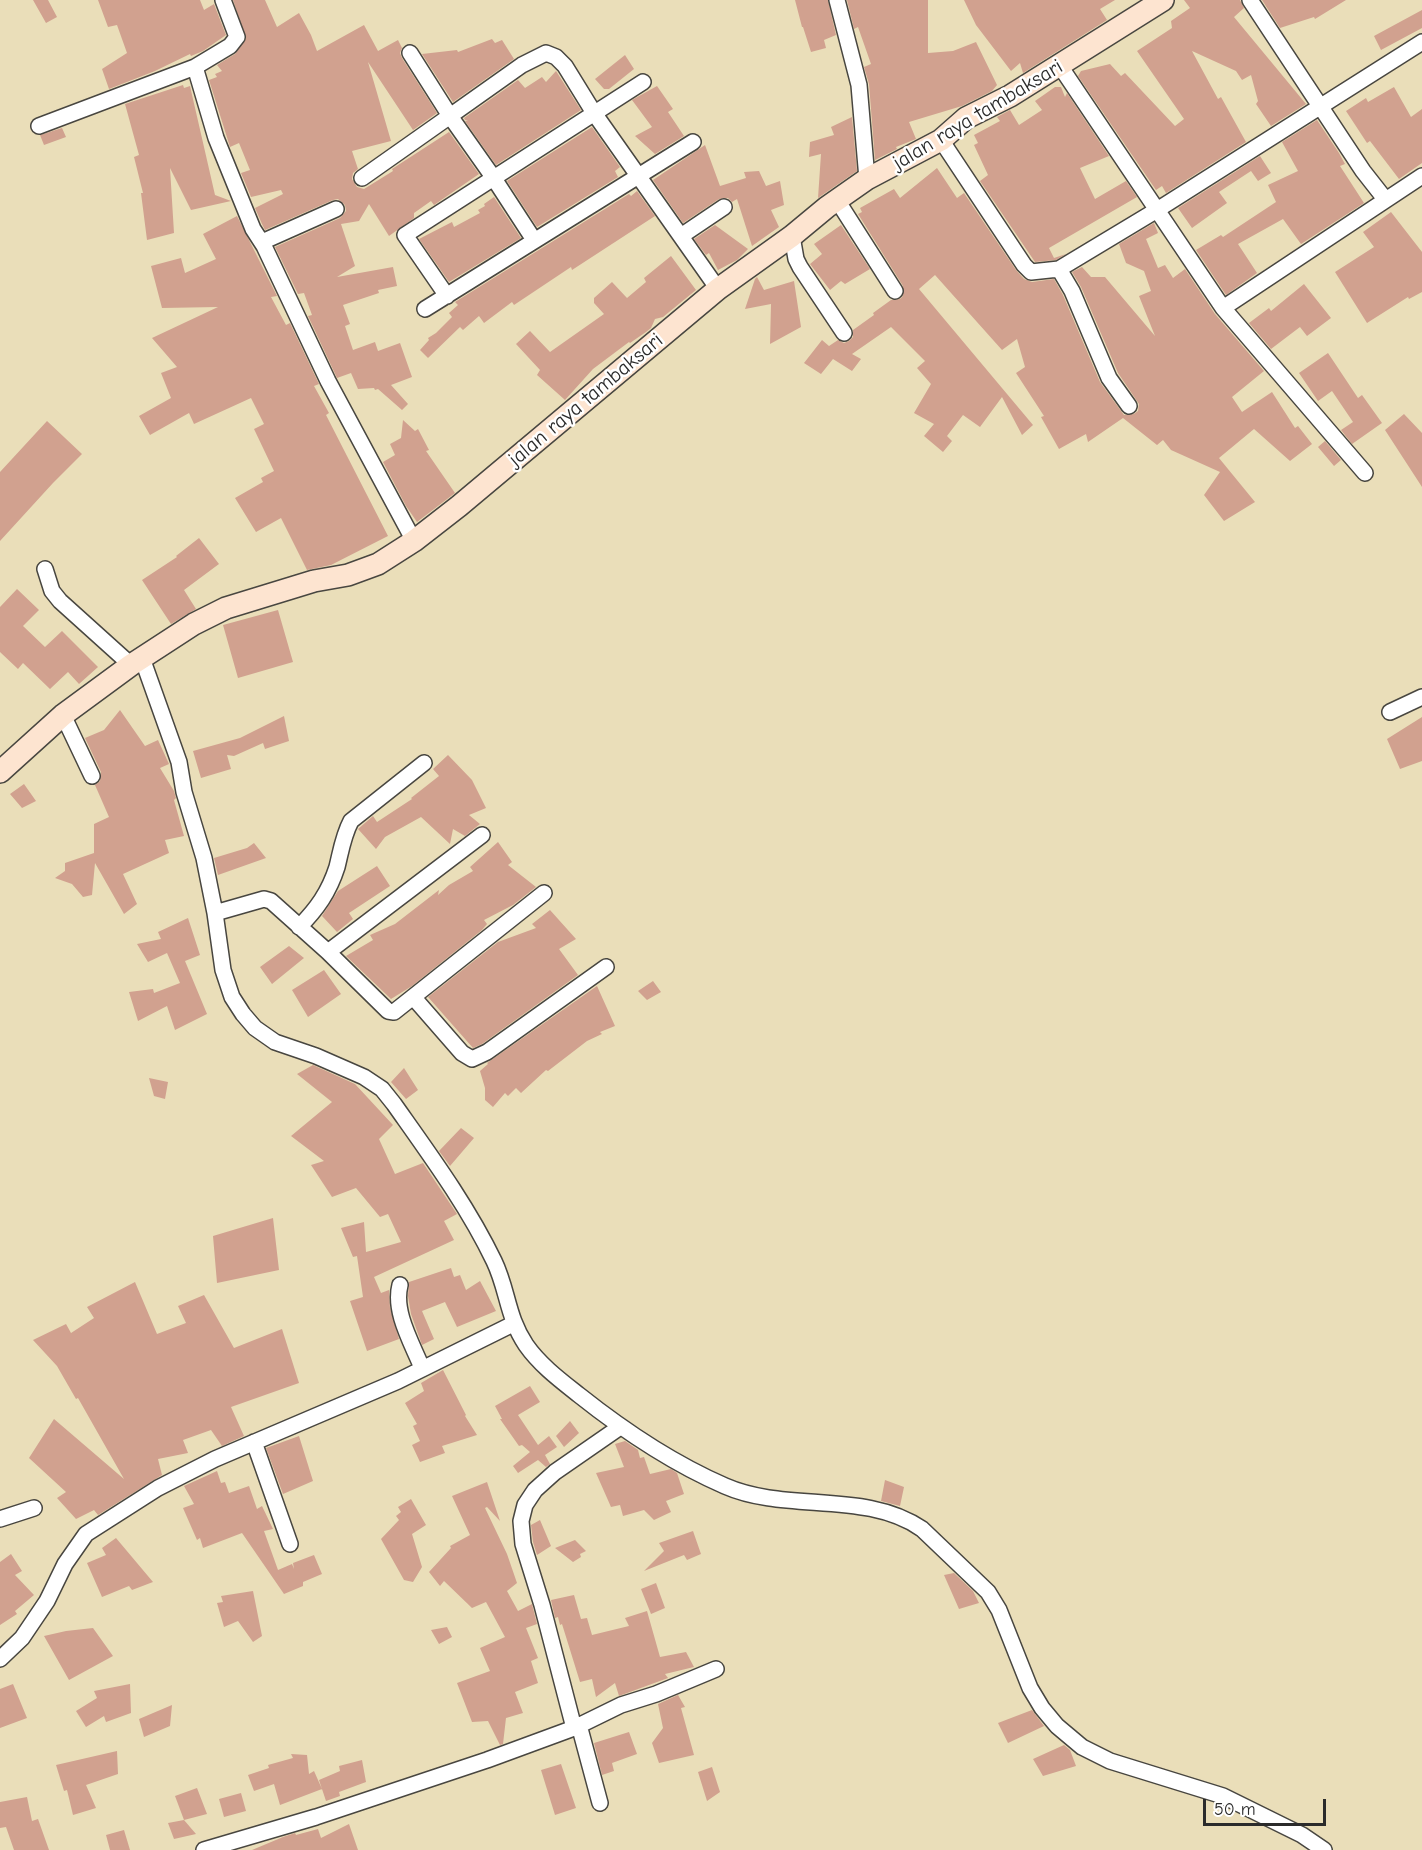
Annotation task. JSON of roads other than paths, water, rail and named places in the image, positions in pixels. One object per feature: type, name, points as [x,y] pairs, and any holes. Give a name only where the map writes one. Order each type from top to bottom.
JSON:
[{"type":"street","points":[[39,126],[195,67],[230,46],[237,37],[223,0]]},
{"type":"street","points":[[837,0],[860,85],[867,179]]},
{"type":"street","name":"jalan raya tambaksari","points":[[0,772],[63,715],[136,662],[194,624],[226,608],[314,581],[348,575],[378,564],[414,541],[718,289],[792,236],[837,200],[867,179],[941,140],[966,118],[1010,96],[1060,66],[1162,0]]},
{"type":"street","points":[[1250,0],[1385,200]]},
{"type":"street","points":[[941,140],[1024,265],[1031,272],[1059,269],[1422,42]]},
{"type":"street","points":[[410,53],[534,240]]},
{"type":"street","points":[[362,178],[522,65],[546,53],[556,57],[565,66],[594,113],[718,289]]},
{"type":"street","points":[[1060,66],[1223,308],[1365,473]]},
{"type":"street","points":[[195,67],[216,138],[253,229],[262,242],[328,381],[414,541]]},
{"type":"street","points":[[447,296],[405,235],[643,82]]},
{"type":"street","points":[[424,309],[693,142]]},
{"type":"street","points":[[1223,308],[1422,176]]},
{"type":"street","points":[[837,200],[896,291]]},
{"type":"street","points":[[681,236],[724,207]]},
{"type":"street","points":[[262,242],[336,209]]},
{"type":"street","points":[[792,236],[796,259],[800,267],[844,333]]},
{"type":"street","points":[[1059,269],[1072,291],[1109,378],[1129,406]]},
{"type":"street","points":[[45,569],[52,591],[60,602],[136,662],[179,762],[184,792],[204,858],[223,970],[232,997],[255,1028],[275,1042],[316,1056],[364,1077],[388,1097],[467,1210],[495,1263],[513,1324],[541,1364],[620,1427],[724,1485],[747,1494],[866,1508],[898,1515],[911,1521],[988,1592],[999,1610],[1030,1688],[1042,1708],[1057,1726],[1082,1747],[1110,1761],[1223,1796],[1302,1835],[1324,1850]]},
{"type":"street","points":[[1390,712],[1422,697]]},
{"type":"street","points":[[63,715],[92,776]]},
{"type":"street","points":[[299,927],[317,909],[327,893],[345,833],[351,821],[424,763]]},
{"type":"street","points":[[328,952],[482,835]]},
{"type":"street","points":[[215,913],[264,899],[271,902],[328,952],[388,1011],[394,1012],[544,892]]},
{"type":"street","points":[[414,998],[462,1053],[472,1059],[487,1052],[606,967]]},
{"type":"street","points":[[400,1285],[398,1303],[403,1322],[422,1368]]},
{"type":"street","points":[[0,1659],[22,1638],[47,1601],[65,1564],[86,1534],[158,1488],[215,1459],[398,1381],[513,1324]]},
{"type":"street","points":[[600,1803],[523,1544],[521,1521],[525,1505],[535,1490],[555,1472],[620,1427]]},
{"type":"street","points":[[254,1442],[290,1544]]},
{"type":"street","points":[[0,1519],[34,1508]]},
{"type":"street","points":[[204,1850],[380,1796],[576,1727],[621,1705],[656,1695],[716,1669]]}]
